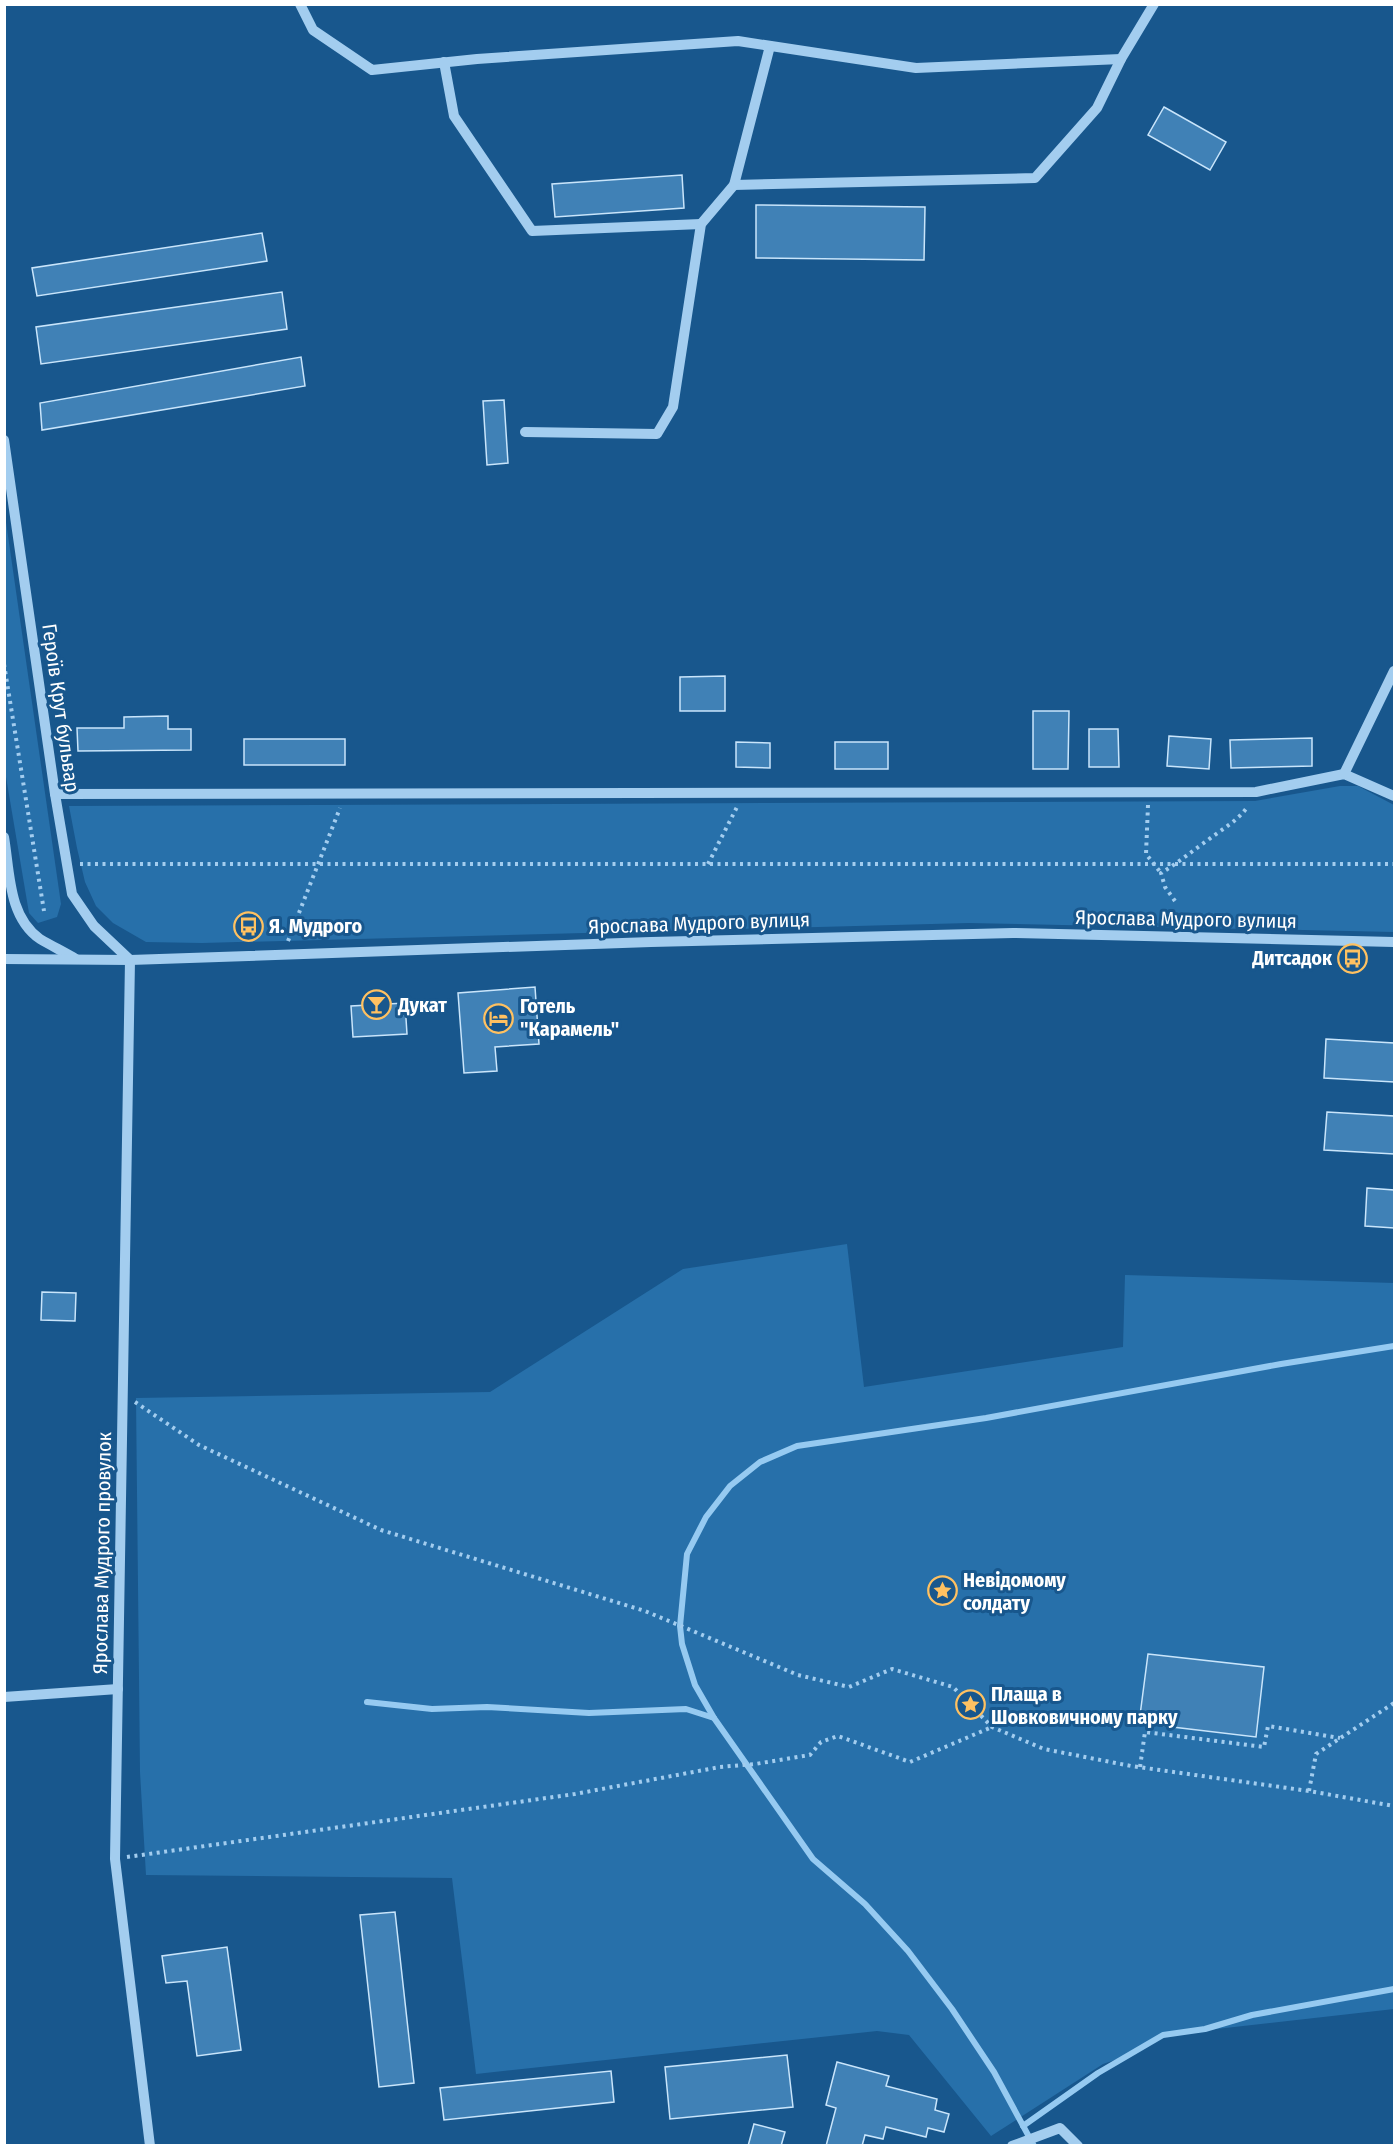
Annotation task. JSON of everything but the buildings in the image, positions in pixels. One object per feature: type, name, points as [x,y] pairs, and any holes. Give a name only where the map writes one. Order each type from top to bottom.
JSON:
[{"type":"street","points":[[300,4],[313,30],[372,70],[738,41],[916,68],[1121,59]]},
{"type":"street","points":[[734,185],[1035,178],[1097,108],[1121,59],[1154,4]]},
{"type":"street","points":[[525,432],[657,434],[674,407],[702,224],[734,185],[770,46]]},
{"type":"street","points":[[444,63],[454,116],[532,231],[702,224]]},
{"type":"street","name":"Героїв Крут бульвар","points":[[4,440],[55,794],[72,894],[94,926],[130,960]]},
{"type":"street","points":[[1344,774],[1395,670]]},
{"type":"street","points":[[55,794],[1256,792],[1344,774],[1395,796]]},
{"type":"street","points":[[4,837],[14,905],[24,924],[39,938],[79,961]]},
{"type":"street","name":"Ярослава Мудрого вулиця","points":[[4,959],[130,960],[651,942],[1013,933],[1395,942]]},
{"type":"street","name":"Ярослава Мудрого провулок","points":[[130,960],[115,1858],[150,2145]]},
{"type":"street","points":[[4,1698],[118,1689]]},
{"type":"street","points":[[1012,2145],[1060,2128],[1078,2145]]},
{"type":"path","points":[[4,664],[44,911]]},
{"type":"path","points":[[1161,873],[1178,863],[1243,813],[1256,792]]},
{"type":"path","points":[[708,864],[745,793]]},
{"type":"path","points":[[1149,793],[1146,854],[1161,873],[1165,887],[1174,901]]},
{"type":"path","points":[[283,955],[345,794]]},
{"type":"path","points":[[67,864],[1395,864]]},
{"type":"path","points":[[122,1394],[199,1445],[381,1530],[645,1611],[798,1675],[849,1687],[892,1669],[953,1687],[992,1727],[1044,1749],[1140,1767],[1309,1791],[1395,1806]]},
{"type":"path","points":[[1309,1791],[1316,1754],[1395,1703]]},
{"type":"path","points":[[1140,1767],[1145,1732],[1264,1747],[1268,1726],[1341,1738]]},
{"type":"path","points":[[115,1858],[575,1794],[720,1767],[810,1755],[821,1742],[838,1736],[910,1762],[992,1727]]},
{"type":"shaded area","points":[[5,515],[61,904],[57,917],[38,923],[29,913],[5,771]]},
{"type":"shaded area","points":[[1340,786],[1358,786],[1394,805],[1394,932],[969,923],[202,943],[146,942],[113,923],[96,906],[85,882],[69,806],[1255,801]]},
{"type":"shaded area","points":[[847,1244],[864,1387],[1123,1347],[1125,1275],[1394,1283],[1394,2009],[1163,2035],[1130,2055],[1103,2064],[991,2136],[909,2035],[877,2031],[476,2074],[452,1878],[146,1875],[140,1772],[136,1398],[490,1392],[683,1269]]},
{"type":"waterway","points":[[714,1718],[695,1685],[682,1644],[680,1626],[687,1554],[706,1517],[730,1486],[760,1462],[797,1446],[986,1418],[1281,1364],[1394,1346]]},
{"type":"waterway","points":[[367,1702],[432,1709],[487,1707],[589,1713],[686,1709],[714,1718],[813,1859],[865,1904],[908,1951],[952,2009],[994,2072],[1034,2146]]},
{"type":"waterway","points":[[1023,2126],[1098,2073],[1163,2035],[1205,2029],[1252,2015],[1394,1989]]},
{"type":"place","name":"Я. Мудрого","points":[[248,926]]},
{"type":"place","name":"Дитсадок","points":[[1353,958]]},
{"type":"place","name":"Дукат","points":[[377,1005]]},
{"type":"place","name":"Готель \"Карамель\"","points":[[499,1018]]},
{"type":"place","name":"Невідомому солдату","points":[[942,1591]]},
{"type":"place","name":"Плаща в Шовковичному парку","points":[[970,1705]]}]
